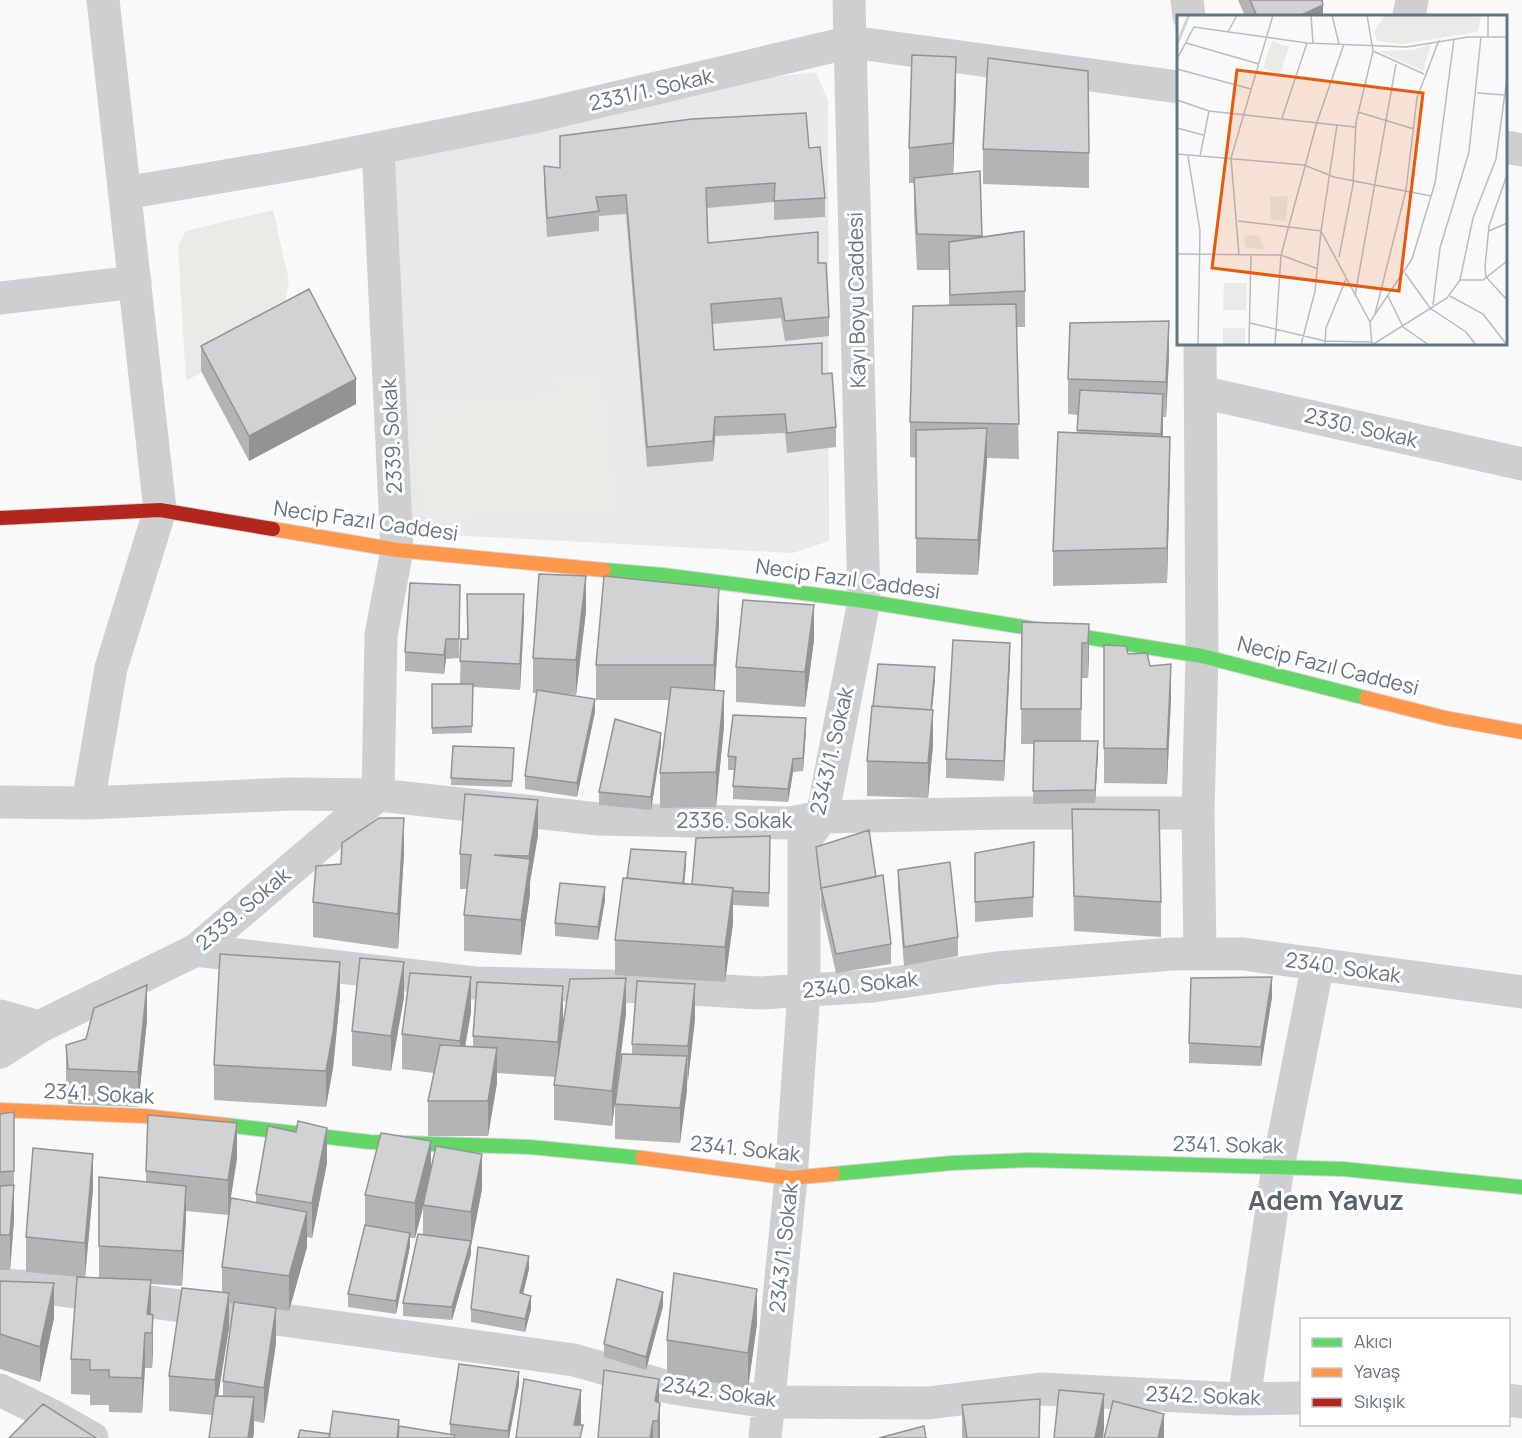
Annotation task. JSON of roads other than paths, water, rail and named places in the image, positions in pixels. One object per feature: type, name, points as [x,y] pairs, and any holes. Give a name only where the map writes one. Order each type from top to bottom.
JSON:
[{"type":"street","points":[[88,803],[111,668],[160,510],[103,0]]},
{"type":"street","name":"Kayı Boyu Caddesi","points":[[849,0],[852,42],[864,601]]},
{"type":"street","points":[[1187,0],[1189,15]]},
{"type":"street","points":[[1409,15],[1412,0]]},
{"type":"street","name":"2331/1. Sokak","points":[[125,193],[378,148],[534,117],[852,42],[1177,87]]},
{"type":"street","points":[[1507,147],[1522,150]]},
{"type":"street","name":"2339. Sokak","points":[[0,1052],[39,1027],[196,950],[378,795],[381,635],[397,550],[378,148]]},
{"type":"street","points":[[0,298],[135,282]]},
{"type":"street","points":[[1200,345],[1202,656],[1198,813],[1200,954]]},
{"type":"street","name":"2330. Sokak","points":[[1201,392],[1522,464]]},
{"type":"street","name":"Necip Fazıl Caddesi","points":[[0,518],[160,510],[397,550],[663,575],[864,601],[1202,656],[1445,718],[1522,732]]},
{"type":"street","name":"2343/1. Sokak","points":[[765,1438],[791,1178],[804,991],[804,841],[822,817],[864,601]]},
{"type":"street","points":[[0,802],[88,803],[291,794],[378,795]]},
{"type":"street","name":"2336. Sokak","points":[[378,795],[598,819],[790,823],[822,817],[1016,813],[1198,813]]},
{"type":"street","name":"2340. Sokak","points":[[196,950],[475,983],[654,987],[760,993],[873,986],[996,968],[1172,954],[1243,954],[1522,992]]},
{"type":"street","points":[[1244,1400],[1278,1167],[1318,964]]},
{"type":"street","points":[[0,1016],[39,1027]]},
{"type":"street","name":"2341. Sokak","points":[[0,1110],[144,1116],[370,1142],[530,1147],[632,1157],[791,1178],[952,1163],[1030,1160],[1343,1169],[1522,1187]]},
{"type":"street","name":"2342. Sokak","points":[[0,1285],[37,1287],[542,1355],[574,1360],[672,1389],[769,1401],[928,1403],[1041,1389],[1244,1400],[1300,1398]]},
{"type":"street","points":[[0,1390],[92,1438]]},
{"type":"district","name":"Adem Yavuz","points":[[1326,1201]]}]
